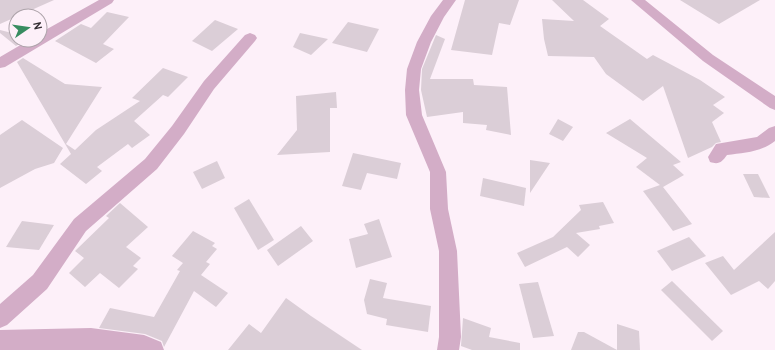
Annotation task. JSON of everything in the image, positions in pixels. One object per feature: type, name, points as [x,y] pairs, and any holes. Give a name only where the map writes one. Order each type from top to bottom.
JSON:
[{"type":"street","points":[[48,35],[108,0]]},
{"type":"street","points":[[448,350],[450,337],[448,251],[439,210],[438,172],[414,115],[412,90],[414,69],[424,42],[438,16],[450,0]]},
{"type":"street","points":[[637,0],[708,58],[775,104]]},
{"type":"street","points":[[0,318],[40,282],[80,225],[151,164],[178,130],[209,85],[250,38]]},
{"type":"street","points":[[0,62],[25,48]]},
{"type":"street","points":[[716,157],[722,149],[742,148],[761,143],[775,132]]},
{"type":"street","points":[[0,341],[91,339],[144,346],[152,350]]},
{"type":"building","points":[[0,0],[54,0],[36,8],[8,8],[8,20],[0,24]]},
{"type":"building","points":[[465,0],[519,0],[510,25],[499,23],[492,55],[451,50]]},
{"type":"building","points":[[552,0],[583,0],[609,19],[600,26],[647,59],[653,55],[700,80],[725,97],[713,105],[724,113],[712,122],[721,142],[716,143],[712,147],[688,158],[663,86],[643,101],[606,74],[594,57],[548,56],[544,39],[542,19],[574,21]]},
{"type":"building","points":[[680,0],[760,0],[719,24]]},
{"type":"building","points":[[107,12],[129,17],[103,44],[114,49],[96,63],[55,41],[81,24],[91,28]]},
{"type":"building","points":[[215,20],[238,29],[212,51],[192,41]]},
{"type":"building","points":[[348,22],[379,29],[367,52],[332,43]]},
{"type":"building","points":[[0,30],[8,32],[8,40],[0,33]]},
{"type":"building","points":[[300,33],[328,39],[311,55],[293,47]]},
{"type":"building","points":[[436,35],[445,39],[430,79],[473,79],[474,85],[507,87],[511,135],[486,130],[487,125],[463,123],[463,112],[427,117],[421,90],[422,69]]},
{"type":"building","points":[[23,58],[65,84],[102,87],[66,144],[75,150],[96,130],[140,101],[132,98],[163,68],[188,77],[168,97],[163,95],[134,121],[150,135],[132,148],[128,144],[97,167],[102,171],[86,184],[60,164],[71,154],[17,62]]},
{"type":"building","points":[[336,92],[337,108],[330,108],[330,152],[277,155],[297,130],[296,96]]},
{"type":"building","points":[[558,119],[573,127],[563,141],[549,134]]},
{"type":"building","points":[[630,119],[681,162],[673,165],[684,175],[663,187],[692,224],[673,231],[643,191],[660,185],[636,167],[647,158],[606,133]]},
{"type":"building","points":[[22,120],[63,148],[54,163],[35,169],[0,188],[0,135]]},
{"type":"building","points":[[353,153],[401,163],[397,179],[367,173],[361,190],[342,186]]},
{"type":"building","points":[[530,160],[550,163],[530,193]]},
{"type":"building","points":[[217,161],[225,178],[202,189],[193,172]]},
{"type":"building","points":[[743,174],[758,174],[770,198],[754,197]]},
{"type":"building","points":[[483,178],[526,188],[524,206],[480,196]]},
{"type":"building","points":[[249,199],[274,240],[258,250],[234,208]]},
{"type":"building","points":[[603,202],[614,223],[599,226],[600,229],[576,233],[590,245],[578,257],[567,247],[525,267],[517,253],[553,237],[581,210],[579,205]]},
{"type":"building","points":[[120,203],[148,227],[126,247],[141,258],[133,266],[138,269],[119,288],[100,273],[85,287],[69,273],[84,258],[75,251],[109,218],[106,216]]},
{"type":"building","points":[[379,219],[392,257],[356,268],[349,239],[368,234],[364,224]]},
{"type":"building","points":[[22,221],[54,225],[39,250],[6,247]]},
{"type":"building","points":[[301,226],[313,241],[278,266],[267,250]]},
{"type":"building","points":[[193,231],[215,243],[212,246],[217,249],[206,262],[210,264],[201,275],[228,293],[216,307],[194,291],[164,347],[162,341],[145,334],[99,328],[110,308],[154,317],[180,271],[177,270],[183,263],[172,256]]},
{"type":"building","points":[[775,232],[775,281],[768,289],[759,281],[731,295],[705,263],[723,256],[734,270]]},
{"type":"building","points":[[689,237],[706,256],[672,271],[657,251]]},
{"type":"building","points":[[370,279],[387,283],[383,298],[431,306],[428,332],[386,325],[387,319],[367,314],[364,300]]},
{"type":"building","points":[[672,281],[723,331],[712,341],[661,290]]},
{"type":"building","points":[[538,282],[554,336],[533,338],[519,284]]},
{"type":"building","points":[[286,298],[362,350],[228,350],[249,324],[261,333]]},
{"type":"building","points":[[463,318],[491,328],[489,337],[520,343],[520,350],[472,350],[461,346]]},
{"type":"building","points":[[617,324],[639,331],[640,350],[617,350]]},
{"type":"building","points":[[578,332],[584,332],[617,350],[571,350]]}]
